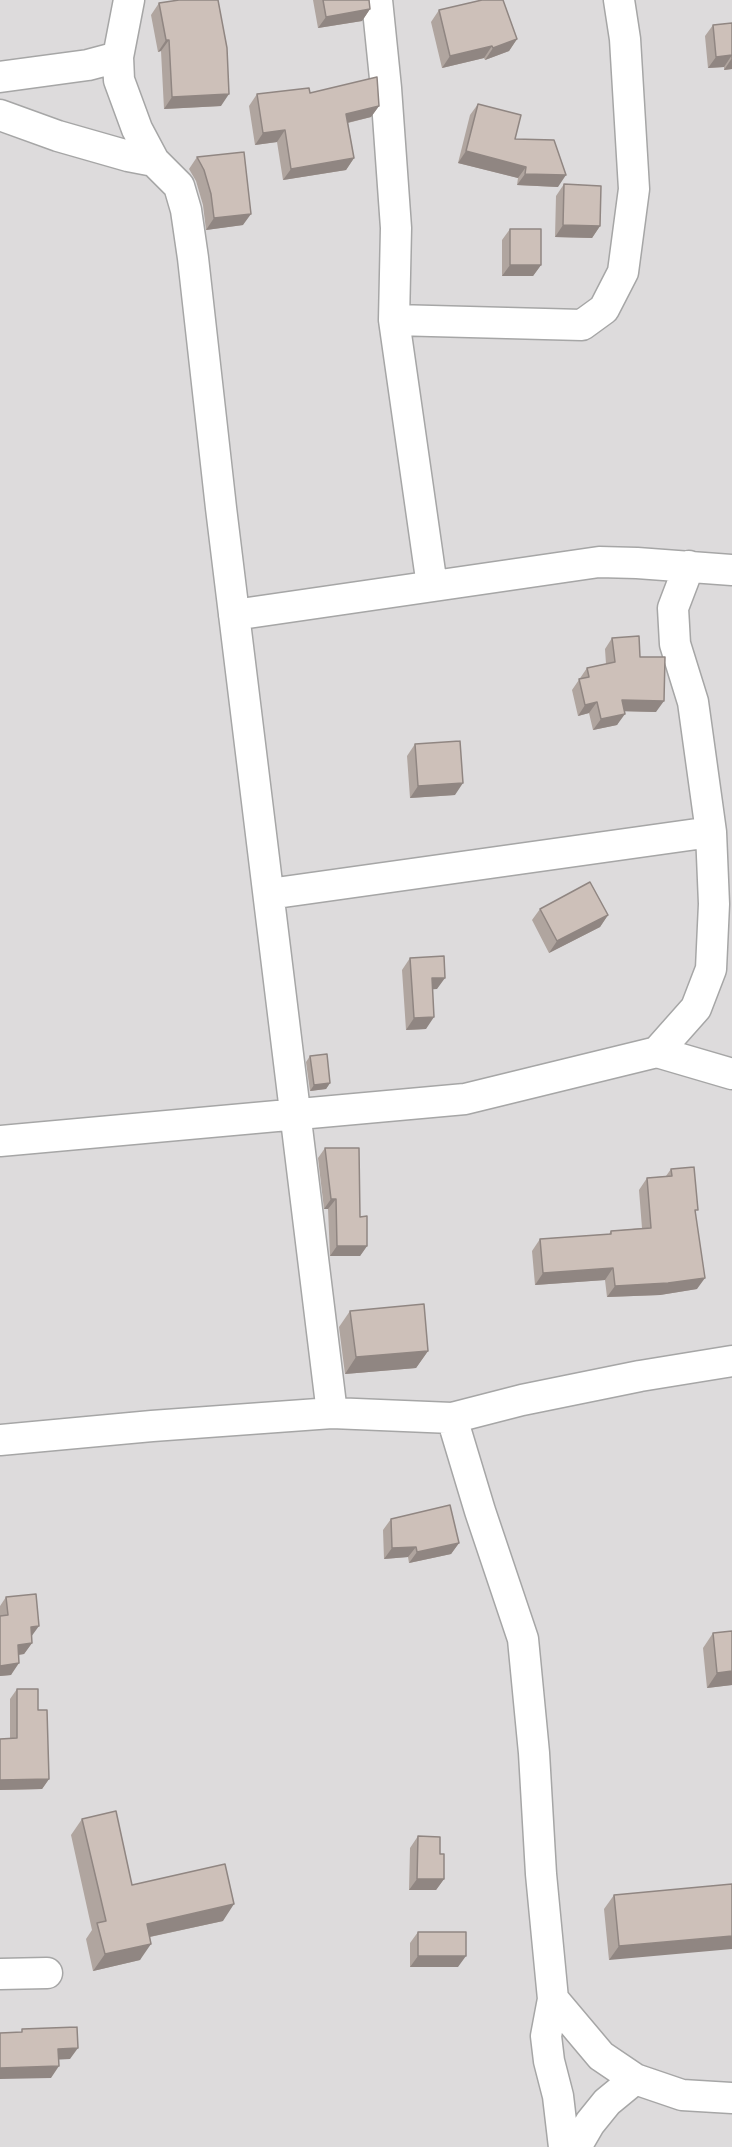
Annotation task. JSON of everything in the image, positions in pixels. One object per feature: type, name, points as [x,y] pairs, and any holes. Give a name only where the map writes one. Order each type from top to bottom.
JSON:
[{"type":"street","points":[[129,0],[118,57],[119,80],[137,129],[154,161],[179,186],[186,210],[194,258],[234,615],[332,1413]]},
{"type":"street","points":[[377,0],[396,228],[394,320],[432,586]]},
{"type":"street","points":[[394,320],[582,325],[604,309],[623,272],[634,189],[625,39],[619,0]]},
{"type":"street","points":[[0,77],[88,65],[118,57]]},
{"type":"street","points":[[0,115],[58,136],[154,161]]},
{"type":"street","points":[[234,615],[599,562],[732,570]]},
{"type":"street","points":[[657,1052],[696,1008],[711,969],[714,904],[711,831],[693,702],[675,644],[672,608],[689,566]]},
{"type":"street","points":[[269,894],[711,831]]},
{"type":"street","points":[[0,1141],[465,1098],[657,1052],[732,1074]]},
{"type":"street","points":[[0,1440],[332,1413],[452,1418],[534,1397],[732,1361]]},
{"type":"street","points":[[452,1418],[523,1639],[534,1753],[540,1874],[553,1999],[546,2036],[549,2061],[558,2096],[564,2147]]},
{"type":"street","points":[[0,1974],[47,1973]]},
{"type":"street","points":[[553,1999],[601,2056],[635,2079],[682,2095],[732,2098]]},
{"type":"street","points":[[576,2147],[590,2123],[607,2102],[635,2079]]},
{"type":"shaded area","points":[[0,0],[732,0],[732,2147],[0,2147]]},
{"type":"building","points":[[179,0],[218,0],[227,48],[229,94],[172,97],[169,40],[166,40],[159,3]]},
{"type":"building","points":[[323,0],[369,0],[370,9],[326,17]]},
{"type":"building","points":[[482,0],[503,0],[517,39],[493,48],[492,46],[450,56],[439,10]]},
{"type":"building","points":[[732,23],[732,55],[716,57],[713,25]]},
{"type":"building","points":[[377,77],[379,106],[346,114],[354,158],[291,169],[285,130],[263,133],[257,94],[309,88],[310,93]]},
{"type":"building","points":[[478,104],[521,115],[515,139],[554,140],[566,175],[525,174],[526,167],[466,151]]},
{"type":"building","points":[[244,152],[251,214],[214,218],[211,194],[204,170],[197,157]]},
{"type":"building","points":[[564,184],[601,186],[600,226],[563,225]]},
{"type":"building","points":[[510,229],[541,229],[541,265],[510,265]]},
{"type":"building","points":[[639,636],[640,657],[665,657],[664,701],[622,700],[625,714],[601,719],[597,702],[585,705],[579,679],[589,677],[587,668],[615,662],[612,638]]},
{"type":"building","points":[[460,741],[463,783],[418,786],[415,744]]},
{"type":"building","points":[[590,882],[608,915],[557,941],[540,909]]},
{"type":"building","points":[[444,956],[445,978],[432,978],[434,1017],[414,1018],[410,958]]},
{"type":"building","points":[[327,1054],[330,1083],[314,1085],[310,1056]]},
{"type":"building","points":[[325,1148],[359,1148],[360,1217],[367,1216],[367,1246],[337,1246],[336,1199],[331,1199]]},
{"type":"building","points":[[694,1167],[698,1210],[695,1210],[705,1278],[615,1286],[613,1268],[543,1273],[540,1239],[611,1234],[611,1231],[651,1228],[647,1178],[672,1176],[671,1169]]},
{"type":"building","points":[[424,1304],[428,1351],[356,1357],[350,1311]]},
{"type":"building","points":[[450,1505],[459,1543],[417,1552],[416,1547],[392,1548],[391,1519]]},
{"type":"building","points":[[36,1594],[39,1626],[31,1627],[32,1643],[18,1645],[19,1663],[0,1666],[0,1616],[8,1615],[6,1597]]},
{"type":"building","points":[[732,1631],[732,1671],[717,1673],[713,1633]]},
{"type":"building","points":[[17,1689],[38,1689],[38,1710],[47,1710],[49,1779],[0,1780],[0,1739],[17,1738]]},
{"type":"building","points":[[116,1811],[132,1885],[225,1864],[234,1904],[147,1924],[151,1944],[105,1954],[97,1923],[106,1921],[82,1819]]},
{"type":"building","points":[[418,1836],[440,1837],[440,1854],[444,1854],[444,1879],[417,1879]]},
{"type":"building","points":[[732,1884],[732,1936],[619,1946],[614,1895]]},
{"type":"building","points":[[418,1932],[466,1932],[466,1956],[418,1956]]},
{"type":"building","points":[[77,2027],[78,2048],[58,2049],[59,2066],[0,2068],[0,2033],[22,2032],[22,2029]]}]
